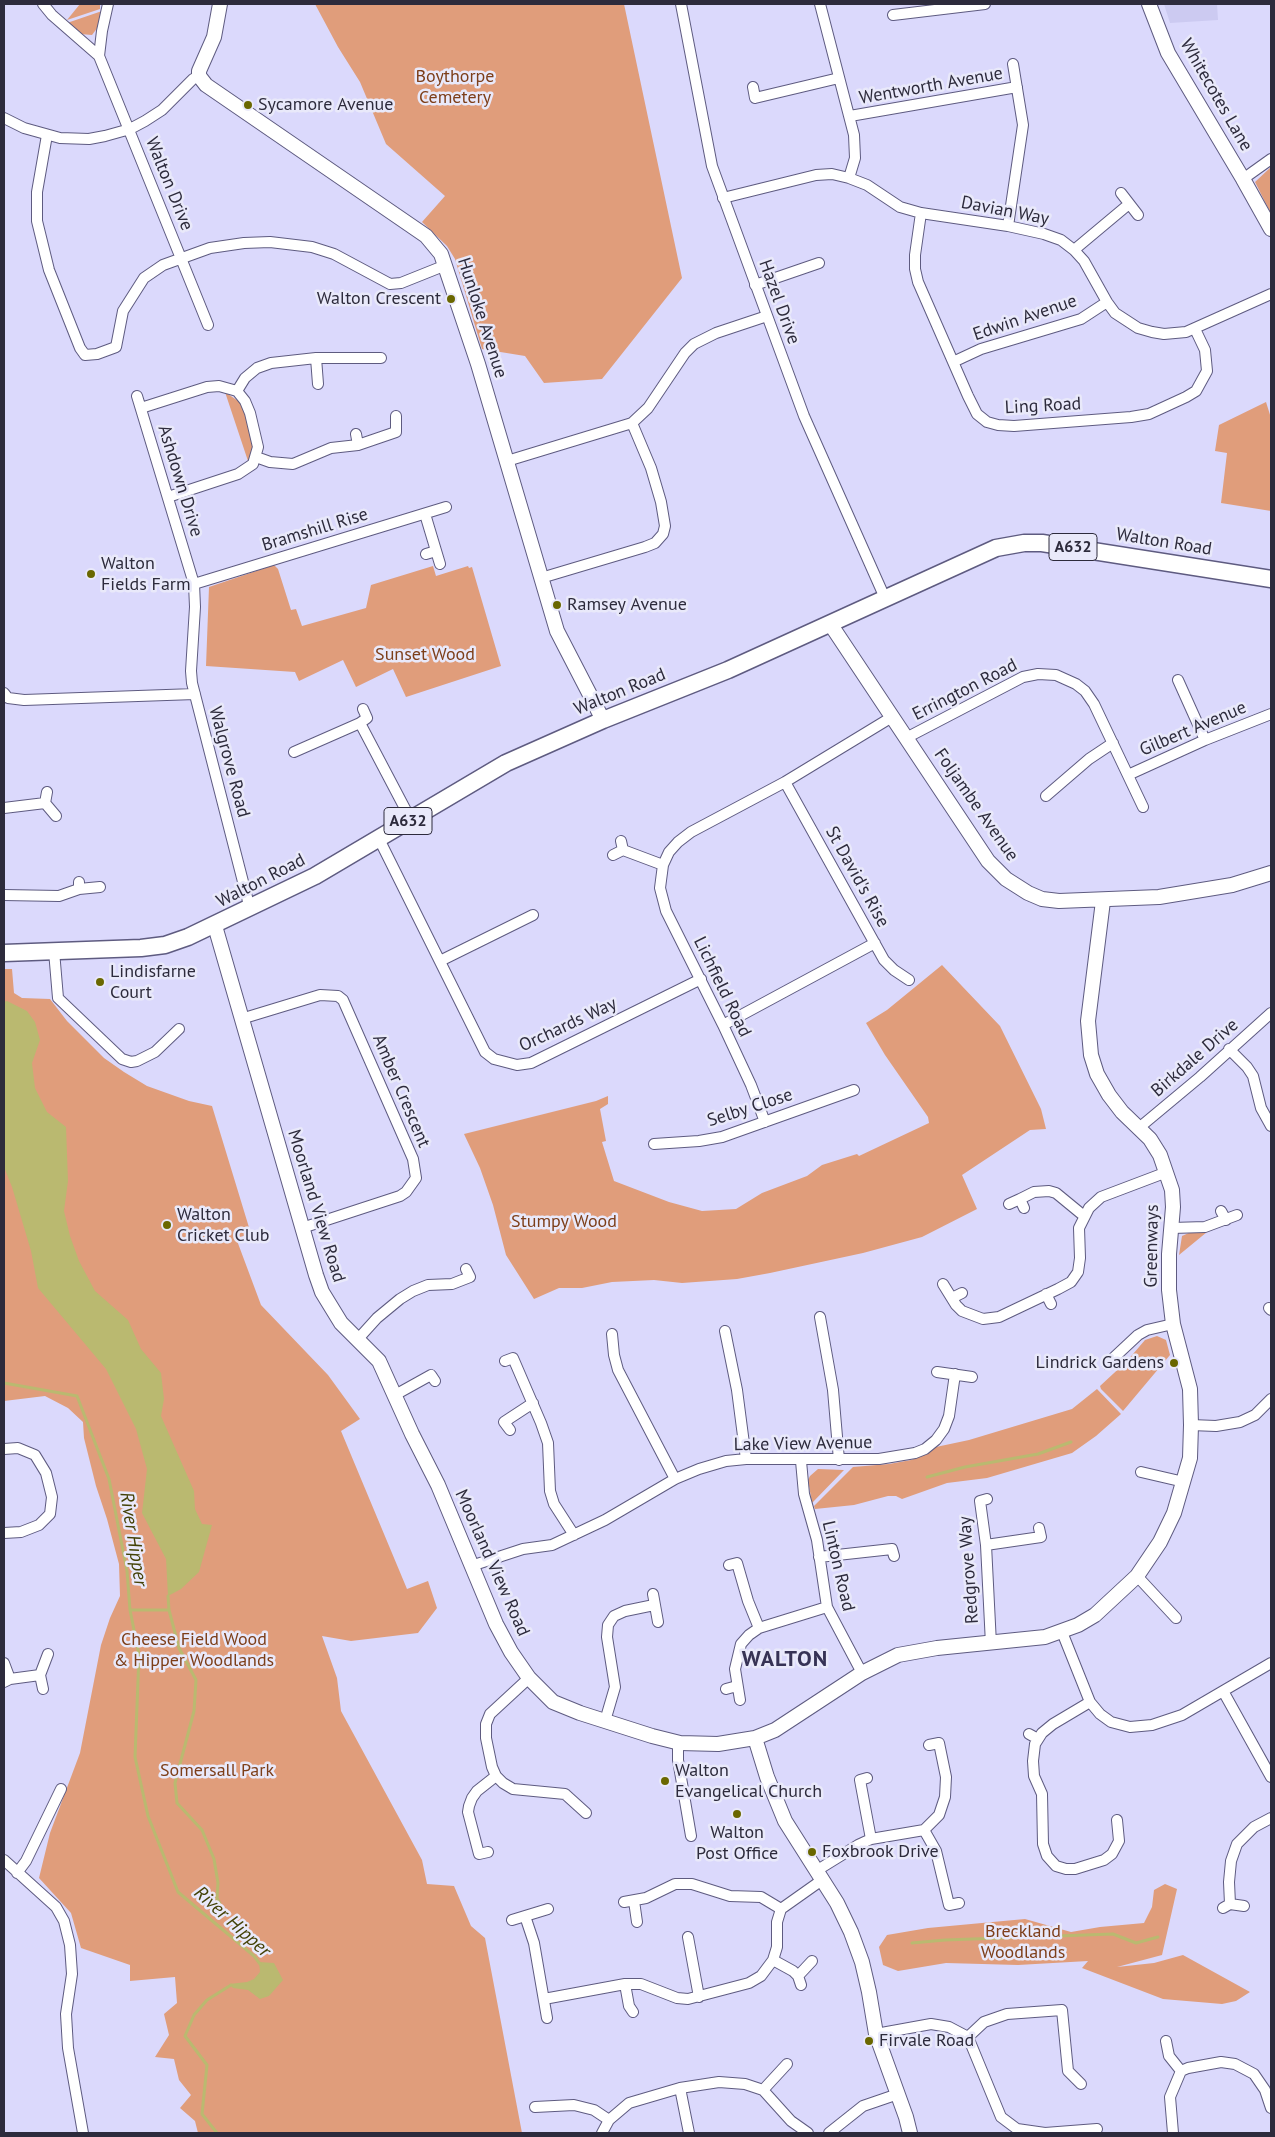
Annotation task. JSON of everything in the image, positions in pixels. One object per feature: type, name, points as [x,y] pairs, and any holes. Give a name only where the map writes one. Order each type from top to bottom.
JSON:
[{"type":"main road","name":"Walton Road","points":[[4,953],[141,948],[165,945],[215,926],[315,876],[506,763],[603,720],[728,670],[831,625],[988,551],[1009,544],[1062,545],[1271,579]]},
{"type":"street","name":"Walton Drive","points":[[43,4],[52,15],[99,56],[208,325]]},
{"type":"street","name":"Walton Drive","points":[[99,56],[108,4]]},
{"type":"street","points":[[4,118],[47,135],[74,139],[89,139],[130,129],[162,110],[193,79],[199,76],[200,67],[214,37],[220,4]]},
{"type":"street","name":"Hazel Drive","points":[[681,4],[708,150],[723,198],[816,447],[885,598]]},
{"type":"street","points":[[820,4],[854,135],[855,158],[849,178]]},
{"type":"street","points":[[893,16],[908,9],[985,4]]},
{"type":"street","name":"Whitecotes Lane","points":[[1149,4],[1168,53],[1271,230]]},
{"type":"street","points":[[76,36],[86,40],[91,39],[102,31]]},
{"type":"street","name":"Wentworth Avenue","points":[[1008,226],[1023,125],[1014,64]]},
{"type":"street","name":"Hunloke Avenue","points":[[199,76],[214,92],[426,236],[434,244],[446,265],[557,631],[603,720]]},
{"type":"street","points":[[753,87],[755,98],[839,78]]},
{"type":"street","name":"Wentworth Avenue","points":[[850,116],[1017,87]]},
{"type":"street","points":[[47,135],[38,192],[37,221],[49,270],[80,348],[86,355],[97,354],[116,347],[123,311],[137,285],[153,271],[181,258],[210,248],[244,243],[296,244],[312,247],[334,254],[386,283],[396,284],[446,265]]},
{"type":"street","points":[[1243,179],[1271,159]]},
{"type":"street","name":"Davian Way","points":[[723,198],[816,175],[832,174],[867,185],[900,207],[920,213],[1008,226],[1044,234],[1061,240],[1074,250],[1084,261],[1107,302],[1120,317],[1138,328],[1164,334],[1186,332],[1271,294]]},
{"type":"street","points":[[1121,193],[1138,216]]},
{"type":"street","points":[[1074,250],[1130,204]]},
{"type":"street","name":"Ling Road","points":[[920,213],[915,269],[918,282],[977,414],[987,422],[998,426],[1131,417],[1149,414],[1186,397],[1196,391],[1201,385],[1207,372],[1208,362],[1195,328]]},
{"type":"street","points":[[755,285],[819,263]]},
{"type":"street","name":"Edwin Avenue","points":[[953,362],[981,349],[1081,319],[1107,302]]},
{"type":"street","points":[[507,461],[632,423],[648,408],[686,352],[694,344],[716,333],[767,316]]},
{"type":"street","points":[[316,358],[318,384]]},
{"type":"street","points":[[237,391],[245,378],[257,368],[271,363],[316,358],[381,358]]},
{"type":"street","points":[[141,408],[213,386],[224,386],[237,391],[245,401],[250,413],[258,447],[253,464],[244,472],[168,497]]},
{"type":"street","name":"Ashdown Drive","points":[[137,396],[194,584],[195,607],[191,671],[195,694]]},
{"type":"street","points":[[256,458],[270,462],[294,464],[331,448],[358,445],[396,432],[396,416]]},
{"type":"street","points":[[541,578],[645,547],[654,543],[662,534],[665,526],[661,502],[651,468],[632,423]]},
{"type":"street","points":[[356,434],[358,445]]},
{"type":"street","name":"Bramshill Rise","points":[[194,584],[446,507]]},
{"type":"street","points":[[425,514],[431,553],[440,564]]},
{"type":"street","name":"Foljambe Avenue","points":[[831,625],[988,861],[1006,879],[1028,893],[1042,899],[1059,901],[1103,901],[1196,893],[1232,886],[1271,873]]},
{"type":"street","name":"Errington Road","points":[[906,738],[1016,680],[1030,675],[1046,674],[1065,678],[1085,691],[1098,711],[1143,807]]},
{"type":"street","points":[[1178,680],[1205,740]]},
{"type":"street","name":"Walgrove Road","points":[[4,693],[8,698],[24,700],[195,694],[250,909]]},
{"type":"street","points":[[294,752],[330,731],[360,723],[367,718],[363,709]]},
{"type":"street","name":"Gilbert Avenue","points":[[1128,775],[1205,740],[1271,714]]},
{"type":"street","name":"Lichfield Road","points":[[765,1122],[723,1025],[662,899],[660,876],[663,865],[669,852],[691,832],[785,782],[892,717]]},
{"type":"street","points":[[360,723],[411,820]]},
{"type":"street","points":[[1046,796],[1089,759],[1113,743]]},
{"type":"street","name":"St David's Rise","points":[[785,782],[884,960],[894,970],[909,980]]},
{"type":"street","points":[[45,803],[47,792]]},
{"type":"street","points":[[4,808],[45,803]]},
{"type":"street","points":[[45,803],[56,816]]},
{"type":"street","name":"Orchards Way","points":[[379,839],[485,1052],[494,1058],[517,1065],[531,1063],[701,979]]},
{"type":"street","points":[[613,855],[622,846],[663,865]]},
{"type":"street","points":[[4,895],[59,896],[79,886],[100,887]]},
{"type":"street","name":"Greenways","points":[[1103,901],[1090,1004],[1090,1048],[1096,1074],[1122,1112],[1140,1127],[1150,1139],[1160,1155],[1172,1190],[1169,1290],[1173,1324],[1190,1389],[1191,1425],[1190,1458],[1174,1513],[1160,1542],[1137,1576],[1117,1596]]},
{"type":"street","points":[[440,961],[533,915]]},
{"type":"street","name":"Moorland View Road","points":[[215,926],[322,1292],[341,1323],[378,1360],[438,1485],[496,1624],[529,1678],[553,1702],[605,1721],[678,1743],[718,1744],[755,1738],[775,1730],[862,1673],[898,1655],[936,1648],[991,1644],[1045,1637],[1062,1632],[1095,1615],[1117,1596]]},
{"type":"street","points":[[723,1025],[875,943]]},
{"type":"street","points":[[54,951],[56,987],[60,1001],[126,1061],[158,1055],[179,1029]]},
{"type":"street","name":"Amber Crescent","points":[[241,1019],[320,995],[338,996],[344,1000],[413,1159],[416,1178],[406,1192],[400,1196],[302,1228]]},
{"type":"street","name":"Birkdale Drive","points":[[1140,1127],[1200,1077],[1271,1013]]},
{"type":"street","points":[[1229,1049],[1253,1076],[1261,1108],[1271,1126]]},
{"type":"street","name":"Selby Close","points":[[654,1144],[699,1141],[722,1137],[854,1090]]},
{"type":"street","points":[[943,1284],[956,1305],[968,1314],[983,1319],[993,1319],[1049,1299],[1071,1282],[1078,1272],[1080,1258],[1078,1228],[1089,1208],[1101,1197],[1167,1172]]},
{"type":"street","points":[[1009,1204],[1022,1204],[1042,1190],[1056,1193],[1084,1216]]},
{"type":"street","points":[[1172,1228],[1205,1227],[1224,1216],[1237,1215]]},
{"type":"street","points":[[358,1339],[388,1308],[406,1295],[428,1285],[452,1284],[461,1281],[470,1277],[466,1269]]},
{"type":"street","points":[[952,1298],[962,1293]]},
{"type":"street","points":[[820,1317],[833,1390],[839,1460]]},
{"type":"street","points":[[1107,1364],[1138,1335],[1147,1330],[1173,1324]]},
{"type":"street","points":[[725,1331],[737,1390],[746,1459]]},
{"type":"street","points":[[612,1334],[618,1370],[675,1479]]},
{"type":"street","points":[[505,1361],[513,1358],[533,1403],[548,1443],[550,1491],[554,1504],[574,1535]]},
{"type":"street","points":[[937,1372],[972,1377]]},
{"type":"street","name":"Lake View Avenue","points":[[471,1566],[523,1548],[552,1545],[605,1520],[675,1479],[699,1469],[746,1459],[839,1460],[897,1457],[924,1448],[936,1440],[944,1429],[949,1416],[955,1374]]},
{"type":"street","points":[[396,1395],[431,1375],[435,1381]]},
{"type":"street","points":[[510,1430],[504,1422],[533,1403]]},
{"type":"street","points":[[1191,1425],[1216,1426],[1240,1422],[1255,1415],[1269,1405]]},
{"type":"street","points":[[4,1449],[18,1448],[35,1455],[46,1473],[52,1497],[50,1514],[38,1524],[21,1532],[4,1533]]},
{"type":"street","name":"Linton Road","points":[[801,1460],[804,1494],[818,1540],[828,1608],[862,1673]]},
{"type":"street","points":[[1141,1472],[1184,1482]]},
{"type":"street","name":"Redgrove Way","points":[[987,1499],[980,1501],[986,1545],[991,1644]]},
{"type":"street","points":[[986,1545],[1041,1537],[1039,1528]]},
{"type":"street","points":[[819,1557],[892,1549],[894,1556]]},
{"type":"street","points":[[729,1565],[738,1564],[748,1601],[759,1628]]},
{"type":"street","points":[[1137,1576],[1176,1618]]},
{"type":"street","points":[[605,1721],[615,1687],[606,1637],[608,1626],[614,1616],[653,1600],[658,1622]]},
{"type":"street","points":[[740,1700],[735,1668],[741,1644],[749,1635],[759,1628],[828,1608]]},
{"type":"street","points":[[1062,1632],[1090,1702],[1100,1714],[1111,1722],[1130,1727],[1152,1725],[1182,1715],[1271,1663]]},
{"type":"street","points":[[43,1689],[40,1675],[48,1654]]},
{"type":"street","points":[[4,1663],[7,1680],[40,1675]]},
{"type":"street","points":[[529,1678],[490,1714],[486,1724],[492,1767],[496,1776],[513,1789],[565,1794],[586,1813]]},
{"type":"street","points":[[726,1689],[737,1686]]},
{"type":"street","points":[[1222,1691],[1271,1777]]},
{"type":"street","points":[[1090,1702],[1034,1737],[1036,1744],[1033,1760],[1034,1776],[1042,1794],[1043,1844],[1047,1856],[1056,1866],[1075,1869],[1104,1860],[1112,1854],[1119,1841],[1117,1820]]},
{"type":"street","points":[[755,1738],[767,1777],[785,1821],[837,1903],[851,1932],[864,1970],[876,2034],[910,2133]]},
{"type":"street","points":[[678,1743],[678,1760],[691,1836]]},
{"type":"street","points":[[544,1999],[625,1984],[641,1984],[677,1998],[699,1997],[749,1983],[761,1976],[773,1960],[777,1947],[777,1922],[781,1909],[819,1875],[858,1845],[871,1839],[924,1830],[939,1815],[945,1797],[946,1783],[939,1743],[929,1745]]},
{"type":"street","points":[[488,1852],[479,1854],[468,1812],[472,1798],[477,1791],[496,1776]]},
{"type":"street","points":[[868,1778],[860,1780],[871,1839]]},
{"type":"street","points":[[17,1873],[26,1861],[61,1789]]},
{"type":"street","points":[[1244,1906],[1227,1906],[1231,1861],[1237,1844],[1254,1827],[1271,1818]]},
{"type":"street","points":[[924,1830],[936,1851],[949,1905],[959,1903]]},
{"type":"street","points":[[4,1860],[56,1907],[64,1921],[70,1945],[72,1974],[66,2014],[68,2048],[84,2133]]},
{"type":"street","points":[[637,1922],[629,1901],[674,1884],[692,1884],[730,1896],[761,1897],[781,1909]]},
{"type":"street","points":[[512,1920],[548,1909]]},
{"type":"street","points":[[525,1916],[534,1943],[547,2018]]},
{"type":"street","points":[[688,1937],[686,1950],[699,1997]]},
{"type":"street","points":[[773,1960],[793,1971],[799,1981],[812,1961]]},
{"type":"street","points":[[625,1984],[629,2006],[634,2012]]},
{"type":"street","points":[[968,2037],[984,2022],[1007,2014],[1062,2010],[1068,2071],[1081,2084]]},
{"type":"street","points":[[876,2034],[931,2024],[949,2027],[968,2037],[1000,2117],[1017,2129],[1045,2133],[1097,2129]]},
{"type":"street","points":[[1166,2041],[1169,2056],[1181,2071]]},
{"type":"street","points":[[1173,2133],[1170,2097],[1181,2071],[1188,2068],[1221,2062],[1235,2064],[1254,2074],[1265,2090],[1271,2108]]},
{"type":"street","points":[[763,2090],[787,2064]]},
{"type":"street","points":[[602,2133],[609,2120],[630,2103],[680,2088],[719,2082],[745,2084],[763,2090],[791,2121],[808,2133]]},
{"type":"street","points":[[680,2088],[689,2133]]},
{"type":"street","points":[[829,2133],[863,2106],[898,2094]]},
{"type":"street","points":[[534,2107],[574,2105],[594,2110],[609,2120]]},
{"type":"shaded area","points":[[1164,4],[1217,4],[1218,20],[1170,23]]},
{"type":"shaded area","points":[[7,1001],[27,1011],[35,1022],[40,1040],[32,1063],[35,1088],[47,1112],[66,1127],[68,1181],[64,1211],[79,1261],[95,1291],[128,1320],[141,1349],[161,1373],[164,1399],[161,1416],[194,1491],[195,1509],[202,1524],[212,1525],[199,1572],[181,1589],[168,1596],[166,1559],[142,1513],[147,1469],[136,1429],[106,1369],[38,1288],[31,1251],[4,1167],[4,1002]]},
{"type":"shaded area","points":[[259,1962],[274,1963],[283,1980],[269,1996],[260,1999],[248,1990],[233,1988],[229,1984],[247,1982],[254,1979],[260,1972]]},
{"type":"green space","points":[[80,4],[100,5],[100,9],[67,20]]},
{"type":"green space","name":"Boythorpe Cemetery","points":[[315,4],[624,4],[682,278],[602,379],[544,383],[525,356],[482,349],[455,259],[447,246],[422,222],[445,196],[386,144],[360,82],[338,47]]},
{"type":"green space","points":[[102,11],[98,27],[92,35],[80,34],[67,23]]},
{"type":"green space","points":[[1271,167],[1271,214],[1255,182]]},
{"type":"green space","points":[[225,392],[241,403],[245,412],[254,445],[253,454],[248,461]]},
{"type":"green space","points":[[1266,402],[1271,418],[1271,511],[1221,503],[1227,453],[1215,451],[1219,425]]},
{"type":"green space","name":"Sunset Wood","points":[[274,565],[278,569],[291,610],[296,609],[302,626],[366,608],[371,585],[433,566],[436,576],[468,566],[469,568],[472,567],[501,666],[406,697],[393,669],[356,687],[343,660],[299,681],[295,672],[206,666],[209,587]]},
{"type":"green space","name":"Stumpy Wood","points":[[942,965],[1000,1026],[1041,1109],[1046,1129],[1030,1130],[962,1175],[977,1209],[922,1237],[863,1253],[770,1273],[737,1279],[682,1283],[654,1280],[612,1282],[582,1288],[559,1288],[534,1299],[506,1255],[493,1205],[480,1168],[464,1134],[596,1101],[608,1096],[608,1104],[600,1109],[606,1141],[602,1142],[614,1181],[669,1202],[702,1211],[736,1209],[762,1193],[807,1176],[822,1165],[857,1154],[859,1156],[929,1123],[928,1117],[885,1055],[866,1023],[887,1010]]},
{"type":"green space","name":"Somersall Park","points":[[4,969],[12,969],[14,993],[22,998],[50,999],[67,1021],[104,1058],[124,1072],[147,1086],[189,1101],[212,1106],[251,1234],[236,1238],[261,1305],[328,1375],[360,1419],[341,1431],[407,1589],[428,1581],[437,1608],[418,1633],[351,1641],[322,1636],[337,1678],[341,1711],[422,1860],[427,1884],[454,1886],[471,1926],[485,1938],[522,2133],[198,2133],[195,2121],[180,2108],[191,2095],[179,2080],[174,2059],[155,2057],[169,2035],[164,2014],[177,2003],[175,1977],[130,1981],[130,1965],[81,1948],[71,1913],[39,1878],[50,1833],[80,1753],[101,1645],[120,1596],[119,1564],[96,1486],[84,1438],[83,1422],[68,1408],[45,1396],[4,1401]]},
{"type":"green space","points":[[1191,1232],[1207,1232],[1179,1255],[1182,1236]]},
{"type":"green space","points":[[1157,1336],[1166,1340],[1170,1355],[1123,1411],[1100,1386],[1127,1361],[1145,1340]]},
{"type":"green space","points":[[1097,1389],[1121,1414],[1096,1436],[1072,1453],[987,1478],[947,1483],[902,1499],[896,1496],[888,1496],[854,1505],[815,1509],[814,1506],[853,1467],[911,1460],[929,1453],[936,1447],[969,1440],[1072,1409]]},
{"type":"green space","points":[[818,1469],[844,1470],[812,1503],[808,1480]]},
{"type":"green space","name":"Breckland Woodlands","points":[[1165,1884],[1177,1889],[1162,1955],[1117,1967],[1154,1963],[1183,1955],[1250,1992],[1236,2001],[1222,2004],[1163,1999],[1082,1968],[1088,1961],[1018,1965],[946,1963],[898,1971],[883,1965],[879,1947],[887,1935],[928,1928],[1025,1919],[1071,1932],[1144,1923],[1152,1907],[1154,1890]]},
{"type":"waterway","name":"River Hipper","points":[[4,1383],[77,1396],[109,1479],[127,1571],[130,1610],[139,1655],[135,1757],[148,1816],[178,1892],[254,1956],[260,1964]]},
{"type":"waterway","points":[[927,1477],[965,1467],[1038,1454],[1071,1442]]},
{"type":"waterway","points":[[168,1596],[169,1610],[179,1648],[196,1680],[194,1711],[175,1783],[177,1803],[202,1830],[214,1859],[218,1883],[217,1898],[220,1904]]},
{"type":"waterway","points":[[130,1610],[169,1610]]},
{"type":"waterway","points":[[912,1943],[945,1940],[1113,1934],[1136,1943],[1158,1937]]},
{"type":"waterway","name":"River Hipper","points":[[217,2133],[202,2114],[207,2065],[185,2036],[194,2015],[207,2000],[231,1985]]},
{"type":"place","name":"Sycamore Avenue","points":[[248,105]]},
{"type":"place","name":"Walton Crescent","points":[[451,299]]},
{"type":"place","name":"Walton Fields Farm","points":[[91,574]]},
{"type":"place","name":"Ramsey Avenue","points":[[557,605]]},
{"type":"place","name":"Lindisfarne Court","points":[[100,982]]},
{"type":"place","name":"Walton Cricket Club","points":[[167,1225]]},
{"type":"place","name":"Lindrick Gardens","points":[[1174,1363]]},
{"type":"place","name":"Walton Evangelical Church","points":[[665,1781]]},
{"type":"place","name":"Walton Post Office","points":[[737,1814]]},
{"type":"place","name":"Foxbrook Drive","points":[[812,1852]]},
{"type":"place","name":"Firvale Road","points":[[869,2041]]},
{"type":"district","name":"WALTON","points":[[785,1660]]},
{"type":"park label","name":"Cheese Field Wood & Hipper Woodlands","points":[[194,1650]]}]
